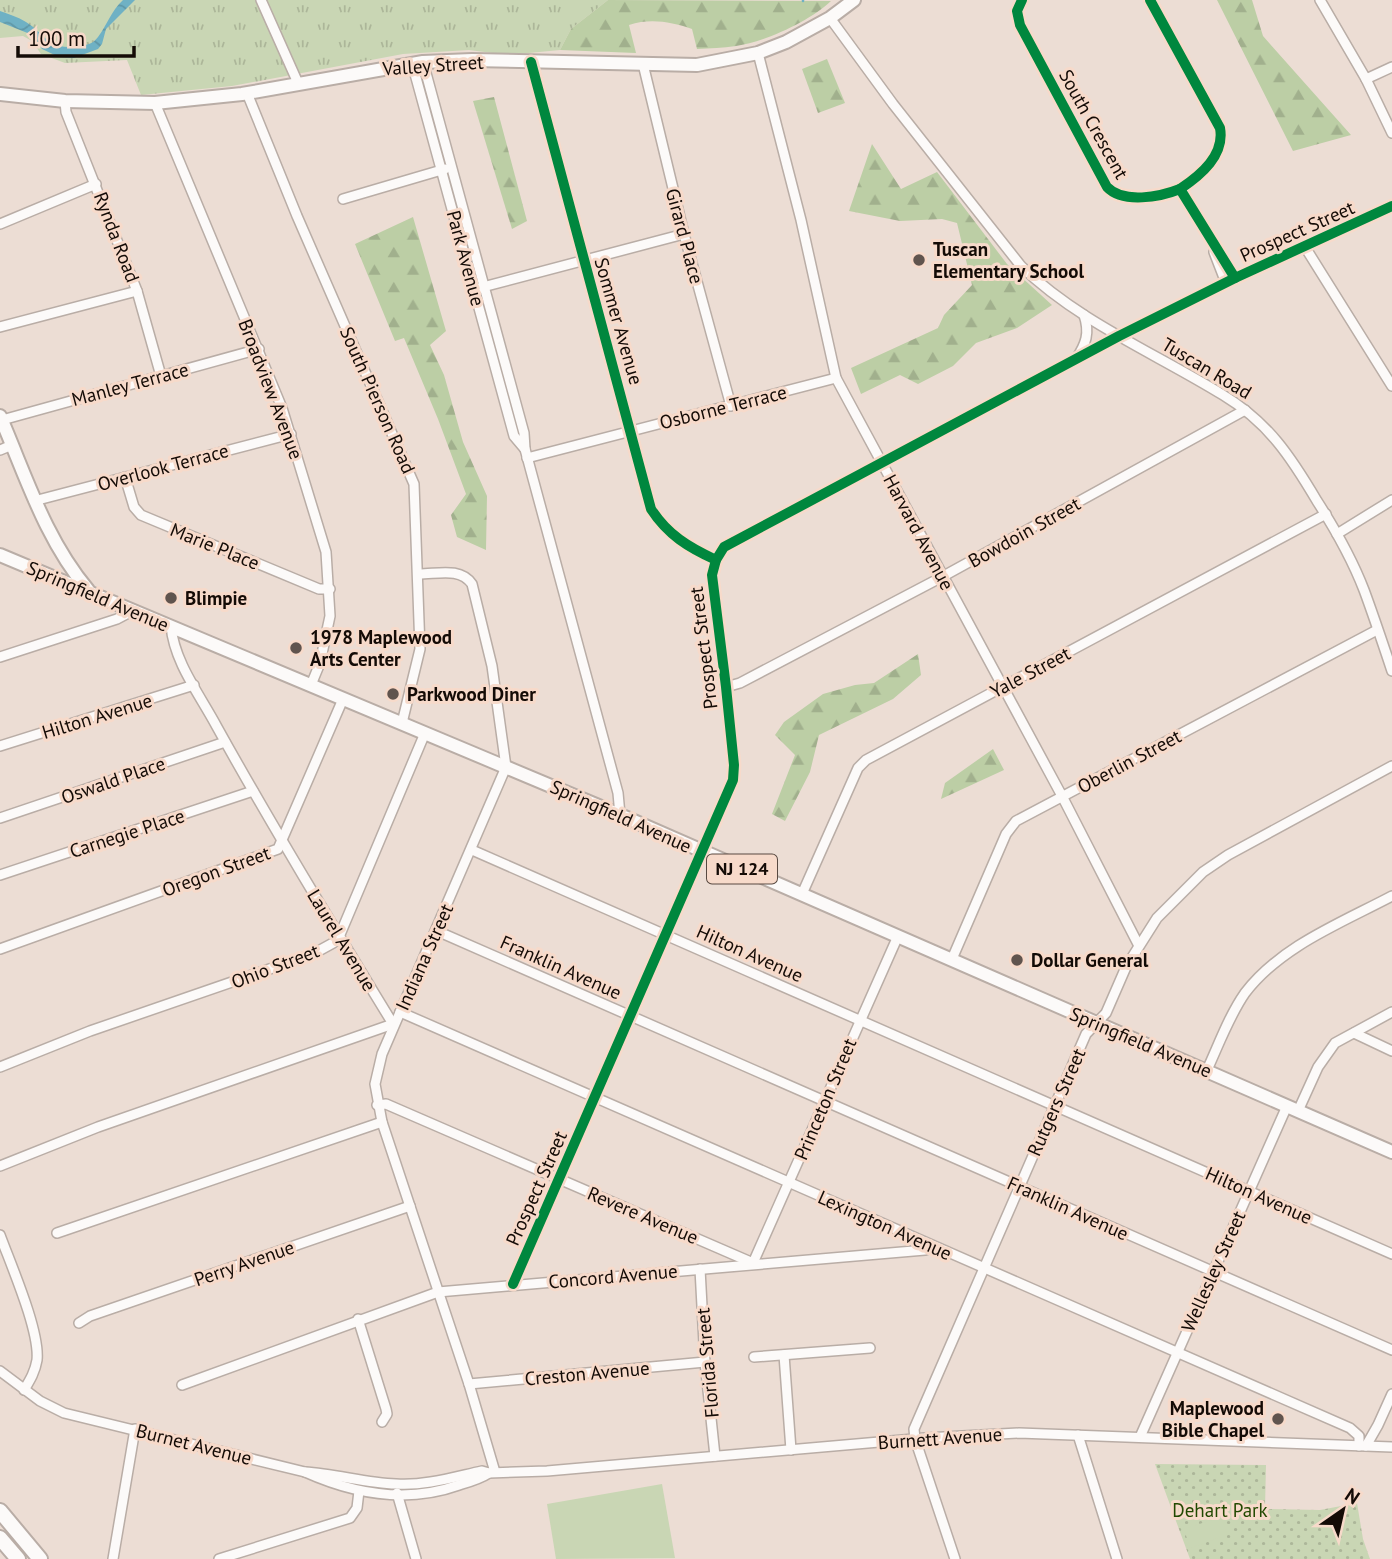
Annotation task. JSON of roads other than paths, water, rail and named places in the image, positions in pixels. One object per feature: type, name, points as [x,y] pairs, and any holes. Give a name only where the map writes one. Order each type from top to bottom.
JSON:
[{"type":"highway","points":[[0,1511],[40,1559]]},
{"type":"highway","points":[[0,1538],[18,1559]]},
{"type":"main road","name":"Valley Street","points":[[0,94],[65,101],[155,103],[247,93],[418,63],[697,65],[758,53],[786,42],[830,18],[854,0]]},
{"type":"main road","points":[[1,418],[6,448],[66,560],[90,592]]},
{"type":"main road","name":"Springfield Avenue","points":[[0,555],[620,815],[1392,1152]]},
{"type":"street","points":[[261,0],[298,83]]},
{"type":"street","name":"South Crescent","points":[[1022,0],[1017,10],[1020,25],[1107,187],[1120,197],[1161,195],[1180,189]]},
{"type":"street","points":[[1150,0],[1220,128],[1222,136],[1218,153],[1195,178],[1180,189],[1236,278]]},
{"type":"street","points":[[1320,0],[1366,79],[1392,133]]},
{"type":"street","name":"Tuscan Road","points":[[830,18],[893,104],[1021,266],[1043,287],[1084,315],[1245,410],[1289,454],[1326,514],[1364,590],[1392,671]]},
{"type":"street","name":"Harvard Avenue","points":[[758,53],[801,220],[836,378],[1062,796],[1138,944]]},
{"type":"street","name":"Sommer Avenue","points":[[531,62],[632,430],[651,509],[677,539],[716,560]]},
{"type":"street","name":"Park Avenue","points":[[418,63],[479,289],[524,433],[526,453],[618,793],[620,815]]},
{"type":"street","name":"Girard Place","points":[[643,64],[684,234],[731,407]]},
{"type":"street","points":[[1366,79],[1392,67]]},
{"type":"street","name":"South Pierson Road","points":[[247,93],[297,216],[414,484],[420,649],[402,723]]},
{"type":"street","name":"Rynda Road","points":[[65,101],[66,112],[137,290],[161,376]]},
{"type":"street","name":"Broadview Avenue","points":[[155,103],[259,349],[291,434],[326,552],[330,616],[325,643],[311,685]]},
{"type":"street","points":[[343,199],[446,169]]},
{"type":"street","points":[[0,224],[96,184]]},
{"type":"street","name":"Prospect Street","points":[[513,1284],[733,780],[734,765],[712,575],[716,560],[724,547],[1119,336],[1392,206]]},
{"type":"street","points":[[479,289],[684,234]]},
{"type":"street","points":[[1208,234],[1226,283]]},
{"type":"street","points":[[1305,247],[1392,386]]},
{"type":"street","points":[[0,327],[137,290]]},
{"type":"street","points":[[1075,359],[1085,345],[1088,333],[1084,315]]},
{"type":"street","name":"Manley Terrace","points":[[1,418],[259,349]]},
{"type":"street","name":"Osborne Terrace","points":[[526,453],[731,407],[836,378]]},
{"type":"street","name":"Bowdoin Street","points":[[726,688],[943,577],[1245,410]]},
{"type":"street","name":"Overlook Terrace","points":[[34,500],[291,434]]},
{"type":"street","name":"Marie Place","points":[[125,477],[134,508],[141,515],[319,589],[330,589]]},
{"type":"street","points":[[1337,534],[1392,500]]},
{"type":"street","name":"Yale Street","points":[[803,894],[858,768],[866,760],[1326,514]]},
{"type":"street","points":[[419,574],[456,572],[472,584],[492,666],[506,767]]},
{"type":"street","points":[[0,657],[117,619],[134,610]]},
{"type":"street","name":"Laurel Avenue","points":[[171,626],[173,646],[225,742],[339,937],[394,1024]]},
{"type":"street","name":"Oberlin Street","points":[[952,959],[1006,834],[1016,821],[1377,630]]},
{"type":"street","name":"Hilton Avenue","points":[[0,746],[194,685]]},
{"type":"street","name":"Oregon Street","points":[[0,949],[278,849],[343,699]]},
{"type":"street","name":"Ohio Street","points":[[0,1066],[90,1031],[313,954],[333,943],[339,937],[425,733]]},
{"type":"street","name":"Oswald Place","points":[[0,818],[225,742]]},
{"type":"street","name":"Rutgers Street","points":[[915,1439],[914,1429],[1086,1034],[1106,1013],[1138,944],[1157,918],[1203,872],[1228,855],[1392,765]]},
{"type":"street","name":"Indiana Street","points":[[0,1167],[98,1127],[394,1024],[437,931],[506,767]]},
{"type":"street","name":"Carnegie Place","points":[[0,875],[253,791]]},
{"type":"street","name":"Hilton Avenue","points":[[472,850],[1392,1254]]},
{"type":"street","points":[[1207,1070],[1236,1008],[1245,993],[1267,969],[1307,941],[1392,896]]},
{"type":"street","name":"Franklin Avenue","points":[[437,931],[1392,1350]]},
{"type":"street","name":"Princeton Street","points":[[753,1263],[898,936]]},
{"type":"street","name":"Lexington Avenue","points":[[400,1012],[1350,1427],[1359,1436],[1363,1446]]},
{"type":"street","name":"Wellesley Street","points":[[1140,1437],[1248,1190],[1292,1108],[1335,1043],[1392,1012]]},
{"type":"street","points":[[394,1024],[376,1074],[377,1105],[469,1384],[492,1473]]},
{"type":"street","points":[[1354,1033],[1392,1051]]},
{"type":"street","name":"Revere Avenue","points":[[377,1105],[386,1104],[753,1263]]},
{"type":"street","points":[[57,1233],[382,1122]]},
{"type":"street","name":"Perry Avenue","points":[[79,1322],[410,1206]]},
{"type":"street","points":[[0,1235],[36,1338],[36,1363],[24,1390]]},
{"type":"street","name":"Concord Avenue","points":[[181,1385],[438,1292],[925,1250],[934,1247]]},
{"type":"street","name":"Florida Street","points":[[700,1269],[705,1362],[715,1456]]},
{"type":"street","points":[[358,1319],[386,1409],[387,1414],[382,1422]]},
{"type":"street","points":[[754,1357],[870,1348]]},
{"type":"street","points":[[784,1355],[791,1450]]},
{"type":"street","name":"Creston Avenue","points":[[469,1384],[705,1362]]},
{"type":"street","name":"Burnet Avenue","points":[[0,1371],[40,1401],[64,1413],[305,1472],[327,1482],[359,1491],[398,1496]]},
{"type":"street","points":[[1363,1446],[1378,1425],[1392,1394]]},
{"type":"street","points":[[113,1559],[135,1429]]},
{"type":"street","name":"Burnett Avenue","points":[[305,1472],[396,1485],[436,1481],[482,1471],[547,1471],[915,1439],[1019,1433],[1392,1447]]},
{"type":"street","points":[[1078,1435],[1117,1559]]},
{"type":"street","points":[[915,1439],[954,1559]]},
{"type":"street","name":"Burnett Avenue","points":[[398,1496],[450,1488],[492,1473]]},
{"type":"street","points":[[396,1485],[416,1559]]},
{"type":"street","points":[[219,1559],[350,1518],[357,1508],[359,1491]]},
{"type":"water","points":[[123,0],[135,0],[106,29],[98,49],[74,58],[59,57],[42,49],[30,34],[0,22],[0,11],[26,22],[54,44],[68,47],[85,45],[96,39]]},
{"type":"place","name":"Tuscan Elementary School","points":[[919,260]]},
{"type":"place","name":"Blimpie","points":[[171,598]]},
{"type":"place","name":"1978 Maplewood Arts Center","points":[[296,648]]},
{"type":"place","name":"Parkwood Diner","points":[[393,694]]},
{"type":"place","name":"Dollar General","points":[[1017,960]]},
{"type":"place","name":"Maplewood Bible Chapel","points":[[1278,1419]]},
{"type":"park label","name":"Dehart Park","points":[[1220,1510]]}]
